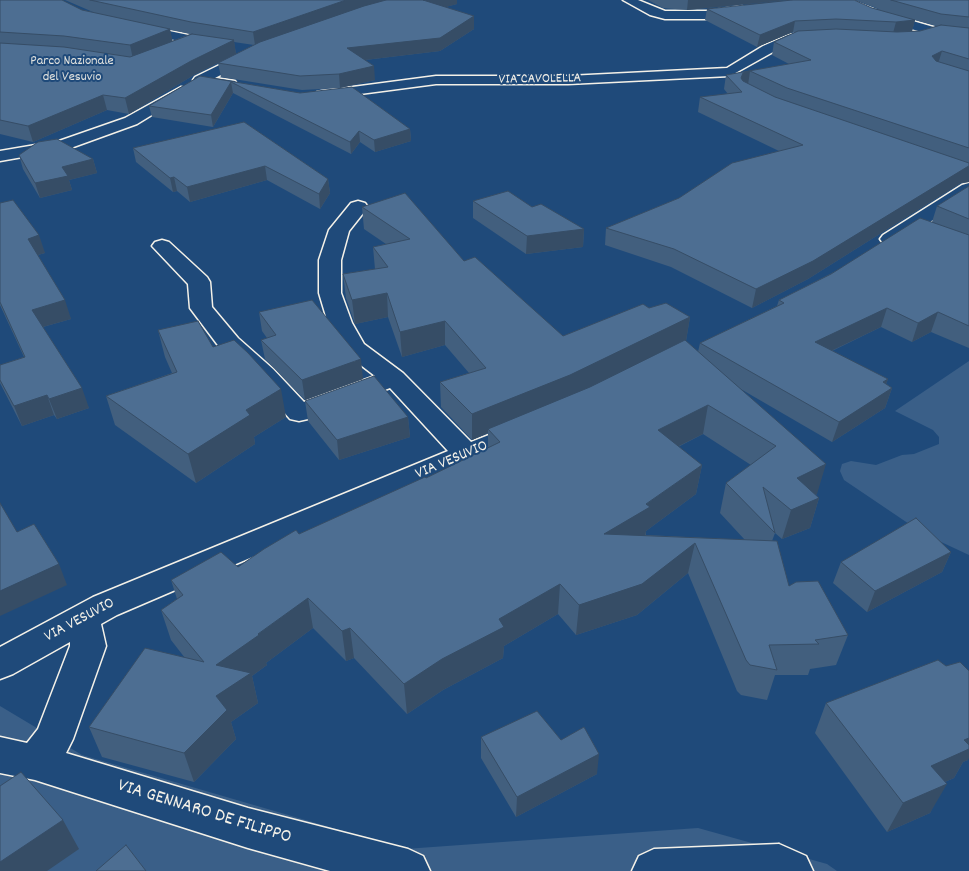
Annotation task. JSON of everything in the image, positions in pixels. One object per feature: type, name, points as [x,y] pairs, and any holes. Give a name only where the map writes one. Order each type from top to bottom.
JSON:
[{"type":"street","points":[[629,0],[665,15],[707,15],[753,9]]},
{"type":"street","points":[[837,0],[874,14],[936,32],[969,35]]},
{"type":"street","points":[[0,156],[62,145],[131,121],[200,80],[260,50],[193,41],[128,27]]},
{"type":"street","points":[[908,38],[936,32]]},
{"type":"street","name":"VIA CAVOLELLA","points":[[310,96],[342,94],[404,83],[436,80],[568,80],[730,72],[768,49],[793,38],[824,36]]},
{"type":"street","points":[[168,51],[193,41]]},
{"type":"street","points":[[200,80],[245,87]]},
{"type":"street","points":[[872,250],[969,189]]},
{"type":"street","points":[[358,207],[339,230],[330,260],[330,293],[340,323],[354,348],[394,378],[467,454]]},
{"type":"street","points":[[912,225],[936,235]]},
{"type":"street","points":[[162,246],[198,282],[201,308],[229,343],[264,374],[299,413],[394,378]]},
{"type":"street","name":"VIA VESUVIO","points":[[0,664],[105,606],[541,423]]},
{"type":"street","points":[[18,758],[54,739],[88,646],[83,618]]},
{"type":"street","name":"VIA GENNARO DE FILIPPO","points":[[18,758],[248,828],[408,871]]},
{"type":"street","points":[[654,871],[778,865],[791,871]]},
{"type":"shaded area","points":[[969,361],[969,555],[924,534],[844,480],[840,471],[842,464],[851,461],[876,465],[902,455],[914,454],[939,444],[939,437],[933,430],[895,411]]},
{"type":"shaded area","points":[[0,706],[82,755],[405,849],[698,828],[827,864],[837,871],[0,871]]},
{"type":"building","points":[[0,0],[62,0],[82,10],[170,29],[130,45],[64,36],[0,32]]},
{"type":"building","points":[[90,0],[346,0],[253,32],[191,22]]},
{"type":"building","points":[[386,0],[423,0],[474,16],[440,38],[347,48],[374,66],[339,74],[300,76],[218,63],[260,42]]},
{"type":"building","points":[[792,0],[854,0],[872,8],[915,20],[896,22],[836,19],[795,21],[760,35],[707,9]]},
{"type":"building","points":[[891,0],[969,0],[969,17],[941,14]]},
{"type":"building","points":[[941,25],[969,28],[969,59],[942,51],[932,56],[936,61],[969,71],[969,148],[787,88],[750,71],[743,73],[741,78],[743,81],[775,97],[969,163],[969,166],[813,261],[756,289],[674,249],[606,228],[679,198],[732,163],[803,145],[700,97],[742,92],[726,75],[811,60],[774,42],[798,31],[836,29],[897,32],[920,31]]},
{"type":"building","points":[[192,34],[234,40],[191,61],[125,98],[103,95],[28,126],[0,120],[0,43],[64,47],[130,57]]},
{"type":"building","points":[[200,76],[300,93],[352,87],[410,129],[374,140],[359,131],[350,142],[231,82],[211,115],[149,106]]},
{"type":"building","points":[[244,122],[328,179],[319,194],[265,166],[187,187],[174,177],[170,178],[133,148]]},
{"type":"building","points":[[57,139],[93,159],[62,167],[68,176],[35,183],[19,155],[38,142]]},
{"type":"building","points":[[969,186],[969,219],[937,206]]},
{"type":"building","points":[[508,191],[532,207],[541,204],[584,229],[527,236],[473,201]]},
{"type":"building","points":[[405,193],[464,261],[475,257],[563,336],[643,304],[649,308],[666,303],[690,317],[570,375],[472,414],[440,382],[486,368],[445,321],[400,332],[387,293],[352,300],[343,274],[388,267],[373,247],[410,239],[362,207]]},
{"type":"building","points":[[13,200],[39,235],[28,239],[65,300],[32,310],[82,388],[49,399],[47,395],[14,406],[0,380],[0,365],[25,357],[0,302],[0,203]]},
{"type":"building","points":[[920,218],[969,235],[969,326],[938,312],[918,323],[887,308],[815,342],[888,379],[883,382],[892,388],[839,422],[700,343],[784,303],[779,300],[831,274]]},
{"type":"building","points":[[312,300],[361,359],[302,380],[261,340],[276,335],[259,312]]},
{"type":"building","points":[[198,321],[213,347],[234,340],[281,389],[246,410],[250,415],[188,454],[106,396],[177,372],[158,330]]},
{"type":"building","points":[[685,340],[826,464],[797,478],[819,498],[791,510],[763,487],[775,533],[726,483],[776,446],[708,405],[658,430],[702,465],[646,504],[650,507],[604,534],[777,541],[789,586],[796,582],[818,581],[848,635],[815,640],[819,644],[769,645],[777,670],[750,665],[746,660],[695,543],[642,584],[579,605],[560,584],[499,619],[504,627],[442,659],[404,684],[350,628],[342,631],[308,598],[216,665],[251,673],[216,696],[227,710],[184,753],[89,727],[145,648],[204,662],[161,610],[183,595],[171,580],[221,552],[238,567],[296,530],[299,534],[426,478],[500,442],[488,429],[590,387]]},
{"type":"building","points":[[374,376],[408,417],[337,440],[305,401]]},
{"type":"building","points":[[0,503],[17,532],[34,524],[59,564],[0,591]]},
{"type":"building","points":[[916,518],[951,552],[875,591],[841,562]]},
{"type":"building","points":[[938,660],[946,666],[960,662],[969,671],[969,738],[964,740],[969,745],[969,749],[931,766],[947,784],[903,803],[826,703]]},
{"type":"building","points":[[537,711],[561,740],[584,727],[599,754],[517,797],[481,737]]},
{"type":"building","points":[[21,772],[63,820],[0,862],[0,786]]},
{"type":"building","points":[[126,845],[146,871],[96,871]]},
{"type":"park label","name":"Parco Nazionale del Vesuvio","points":[[72,70]]}]
